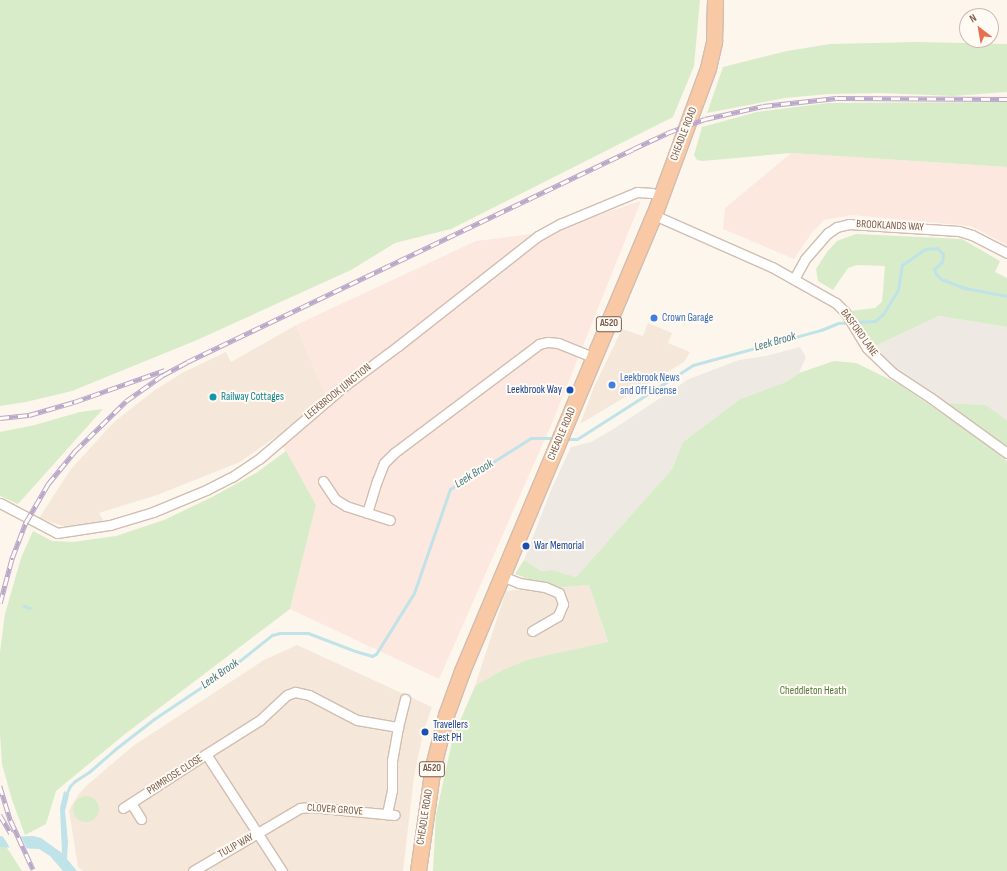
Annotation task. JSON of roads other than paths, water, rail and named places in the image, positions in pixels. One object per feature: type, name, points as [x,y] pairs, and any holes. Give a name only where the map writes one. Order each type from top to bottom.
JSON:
[{"type":"highway","name":"CHEADLE ROAD","points":[[418,871],[433,766],[446,715],[462,671],[595,358],[661,197],[708,68],[714,41],[715,0]]},
{"type":"street","name":"LEEKBROOK JUNCTION","points":[[0,503],[57,533],[110,525],[152,512],[206,490],[232,477],[259,459],[342,387],[398,346],[538,236],[560,224],[637,192],[652,193],[661,197]]},
{"type":"street","name":"BASFORD LANE","points":[[654,215],[723,244],[794,279],[836,303],[845,312],[867,348],[893,373],[931,398],[1007,453]]},
{"type":"street","name":"BROOKLANDS WAY","points":[[794,279],[805,260],[828,233],[838,227],[848,224],[959,231],[972,235],[1007,253]]},
{"type":"street","points":[[367,513],[384,463],[394,453],[539,344],[548,342],[558,343],[595,358]]},
{"type":"street","points":[[322,481],[335,500],[346,506],[390,520]]},
{"type":"street","points":[[502,576],[519,583],[544,587],[559,593],[563,604],[558,616],[532,631]]},
{"type":"street","points":[[206,754],[260,720],[287,695],[295,692],[309,695],[357,720],[398,727],[405,699]]},
{"type":"street","name":"CLOVER GROVE","points":[[258,834],[300,808],[311,807],[391,815],[392,760],[398,727]]},
{"type":"street","name":"PRIMROSE CLOSE","points":[[141,819],[127,806],[206,754],[282,871]]},
{"type":"street","name":"TULIP WAY","points":[[193,871],[258,834]]},
{"type":"water","points":[[64,791],[69,795],[65,811],[68,842],[67,859],[77,871],[63,871],[50,856],[39,849],[0,847],[0,836],[33,836],[41,838],[62,853],[60,808]]},
{"type":"waterway","name":"Leek Brook","points":[[565,439],[577,439],[693,365],[821,330],[838,323],[875,321],[883,314],[898,290],[902,265],[925,249],[937,248],[943,254],[942,262],[934,269],[936,274],[941,279],[965,288],[1007,296]]},
{"type":"waterway","name":"Leek Brook","points":[[65,797],[70,786],[75,781],[89,772],[114,750],[154,719],[233,666],[272,635],[280,633],[308,633],[355,651],[372,656],[376,654],[414,593],[450,489],[531,438],[556,438]]},
{"type":"waterway","points":[[24,606],[30,608]]},
{"type":"railway","points":[[0,603],[12,558],[26,522],[48,484],[75,451],[126,401],[163,375],[187,362],[667,133],[705,119],[763,106],[837,98],[1007,99]]},
{"type":"railway","points":[[0,418],[29,415],[74,402],[165,370]]},
{"type":"railway","points":[[0,786],[11,821],[33,869]]},
{"type":"railway","points":[[0,815],[11,833]]},
{"type":"place","name":"Crown Garage","points":[[654,318]]},
{"type":"place","name":"Leekbrook News and Off License","points":[[612,385]]},
{"type":"place","name":"Leekbrook Way","points":[[570,390]]},
{"type":"place","name":"Railway Cottages","points":[[213,397]]},
{"type":"place","name":"War Memorial","points":[[526,546]]},
{"type":"place","name":"Travellers Rest PH","points":[[425,732]]},
{"type":"park label","name":"Cheddleton Heath","points":[[813,691]]}]
